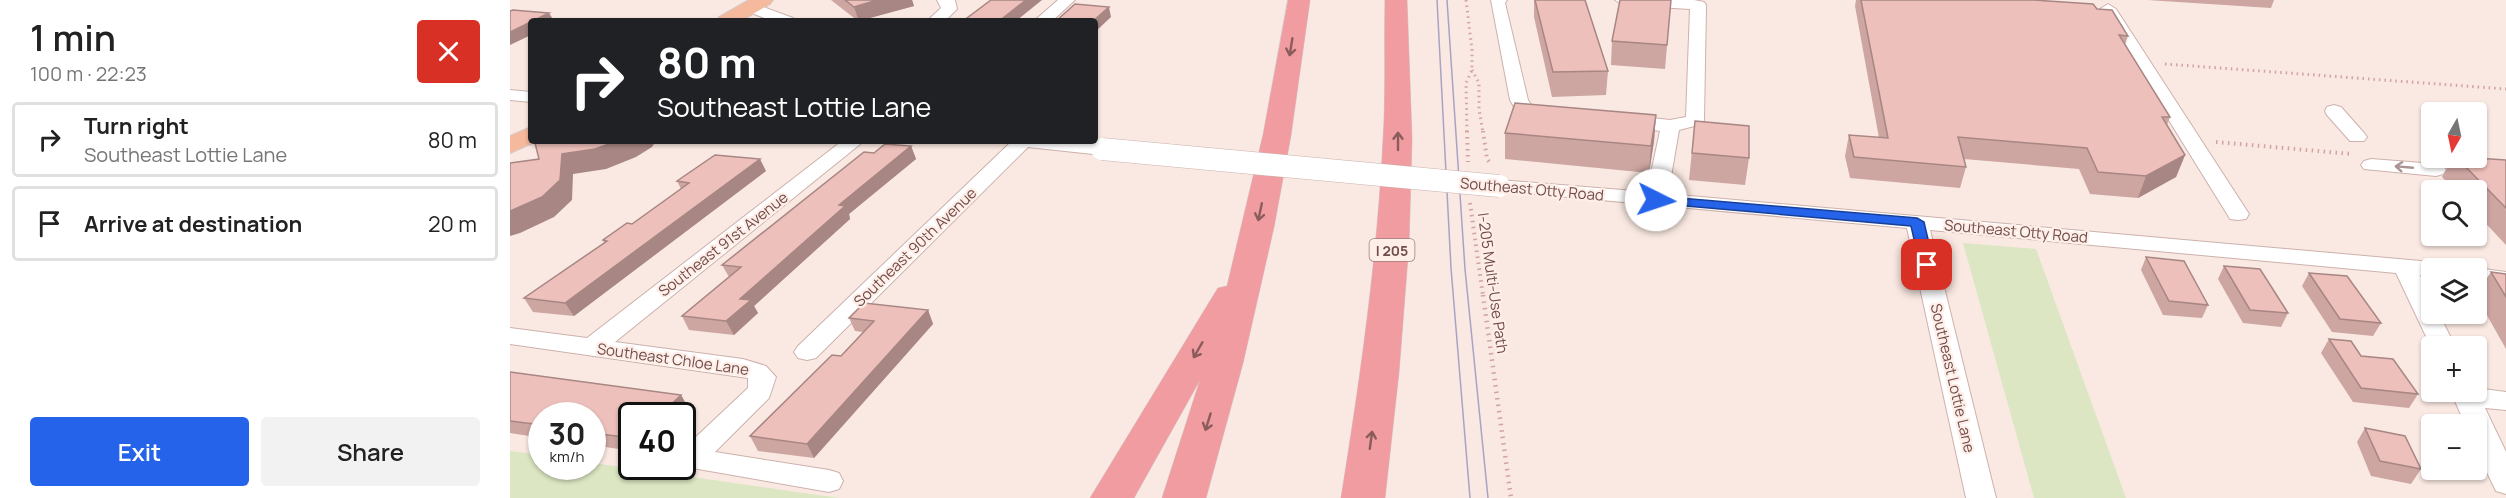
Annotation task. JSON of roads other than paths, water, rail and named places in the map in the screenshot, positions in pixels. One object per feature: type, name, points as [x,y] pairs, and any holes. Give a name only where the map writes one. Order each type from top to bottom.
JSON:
[{"type":"highway","points":[[1184,498],[1210,415],[1249,263],[1276,136],[1299,0]]},
{"type":"highway","name":"I 205","points":[[1363,498],[1378,393],[1394,228],[1398,156],[1396,0]]},
{"type":"highway","points":[[1112,498],[1249,263]]},
{"type":"main road","points":[[726,11],[757,4]]},
{"type":"main road","points":[[510,146],[528,136]]},
{"type":"street","points":[[938,18],[949,9],[949,3],[945,0]]},
{"type":"street","points":[[1046,18],[1067,0]]},
{"type":"street","points":[[1499,0],[1497,2],[1519,100],[1527,113],[1560,114]]},
{"type":"street","points":[[1604,119],[1670,126],[1695,120],[1698,5],[1623,0]]},
{"type":"street","points":[[757,4],[782,18]]},
{"type":"street","points":[[2108,9],[2238,214]]},
{"type":"street","points":[[510,95],[528,97]]},
{"type":"street","points":[[2334,111],[2362,152],[2436,170]]},
{"type":"street","points":[[1656,200],[1670,126]]},
{"type":"street","name":"Southeast 91st Avenue","points":[[592,347],[850,144]]},
{"type":"street","name":"Southeast 90th Avenue","points":[[807,352],[1022,144]]},
{"type":"street","name":"Southeast Otty Road","points":[[1054,144],[1497,177],[1656,200],[2421,268]]},
{"type":"street","name":"Southeast Lottie Lane","points":[[1917,222],[1981,498]]},
{"type":"street","points":[[2404,266],[2437,336]]},
{"type":"street","points":[[2487,276],[2506,279]]},
{"type":"street","name":"Southeast Chloe Lane","points":[[510,336],[721,364],[757,372],[763,377],[760,392],[691,459],[829,481]]},
{"type":"street","points":[[2487,398],[2506,401]]},
{"type":"street","points":[[2469,402],[2506,483]]},
{"type":"tram line","points":[[1437,0],[1451,268],[1470,498]]},
{"type":"tram line","points":[[1447,0],[1465,269],[1488,498]]}]
